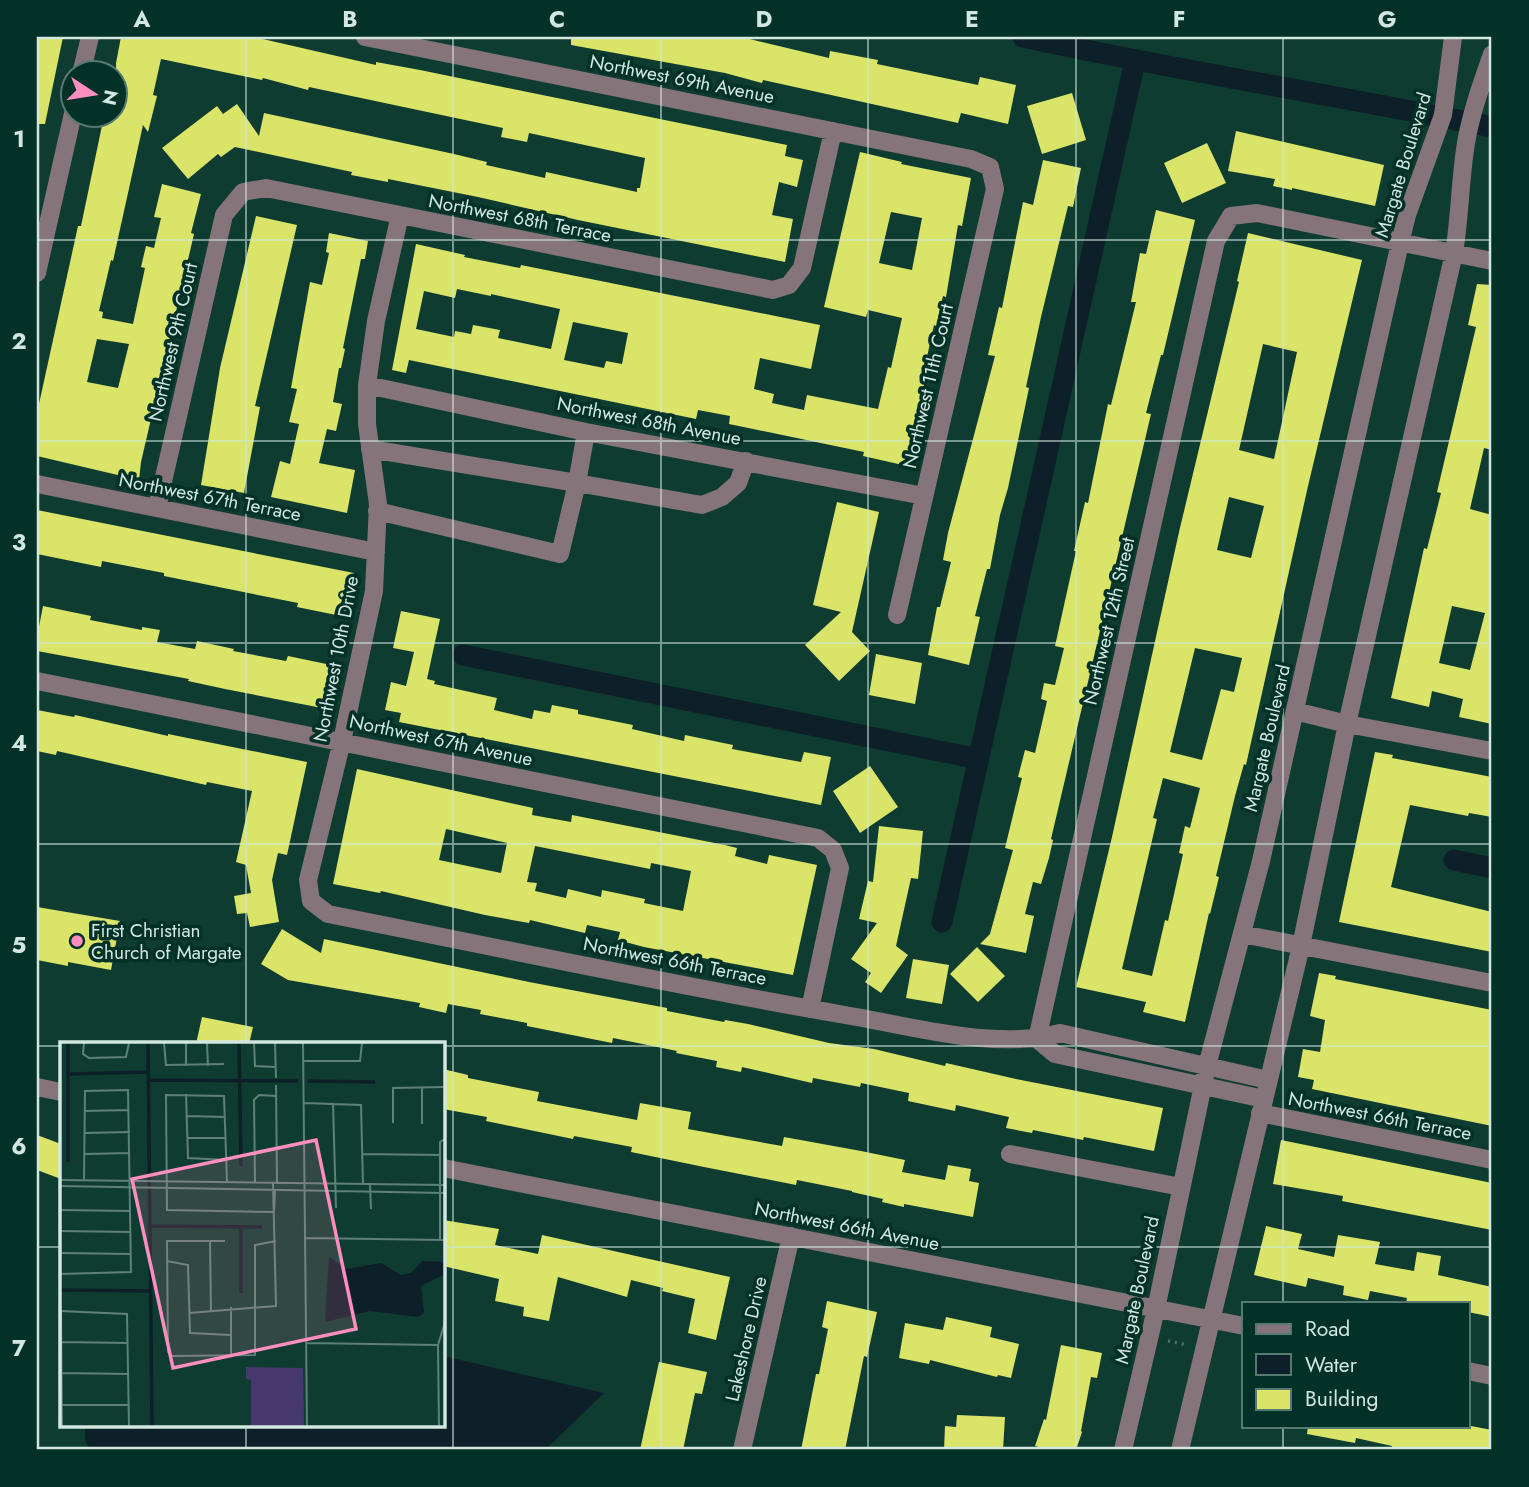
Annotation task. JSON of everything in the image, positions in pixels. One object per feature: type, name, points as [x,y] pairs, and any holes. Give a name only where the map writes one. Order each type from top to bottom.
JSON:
[{"type":"street","points":[[84,60],[90,37]]},
{"type":"street","name":"Northwest 69th Avenue","points":[[365,37],[971,159],[990,167]]},
{"type":"street","name":"Margate Boulevard","points":[[1123,1450],[1156,1309],[1207,1066],[1261,861],[1400,243],[1407,215],[1438,134],[1447,98],[1453,37]]},
{"type":"street","points":[[1180,1450],[1301,946],[1347,724],[1454,253],[1467,141],[1475,105],[1492,54]]},
{"type":"street","points":[[37,272],[69,130]]},
{"type":"street","name":"Northwest 68th Terrace","points":[[243,192],[266,188],[773,290],[789,285],[802,268],[833,131]]},
{"type":"street","name":"Northwest 11th Court","points":[[897,615],[995,189],[990,167]]},
{"type":"street","name":"Northwest 9th Court","points":[[157,508],[224,215],[243,192]]},
{"type":"street","name":"Northwest 12th Street","points":[[1037,1039],[1216,241],[1231,216],[1257,213],[1400,243]]},
{"type":"street","name":"Northwest 10th Drive","points":[[311,901],[308,880],[342,741],[374,591],[377,512],[367,424],[367,385],[376,321],[400,215]]},
{"type":"street","points":[[1400,243],[1492,261]]},
{"type":"street","name":"Northwest 68th Avenue","points":[[367,385],[586,432],[923,496]]},
{"type":"street","points":[[377,512],[560,554],[586,432]]},
{"type":"street","points":[[370,449],[702,505],[722,497],[738,484],[746,461]]},
{"type":"street","name":"Northwest 67th Terrace","points":[[37,484],[376,552]]},
{"type":"street","name":"Northwest 67th Avenue","points":[[37,681],[818,838],[833,850],[840,868],[810,1009]]},
{"type":"street","points":[[1295,711],[1347,724],[1492,751]]},
{"type":"street","name":"Northwest 66th Terrace","points":[[311,901],[328,914],[810,1009],[989,1040],[1037,1039],[1060,1033],[1268,1080]]},
{"type":"street","points":[[1242,934],[1492,984]]},
{"type":"street","name":"Northwest 66th Terrace","points":[[1037,1039],[1055,1054],[1203,1085],[1262,1106],[1492,1160]]},
{"type":"street","points":[[37,1087],[60,1092]]},
{"type":"street","points":[[1010,1154],[1181,1187]]},
{"type":"street","name":"Northwest 66th Avenue","points":[[444,1168],[1242,1326]]},
{"type":"street","name":"Lakeshore Drive","points":[[742,1450],[791,1236]]},
{"type":"street","points":[[1470,1371],[1492,1376]]},
{"type":"path","points":[[1163,1340],[1192,1345]]},
{"type":"water","points":[[444,1356],[604,1393],[545,1450],[90,1450],[85,1440],[85,1428],[444,1428]]},
{"type":"building","points":[[37,37],[63,37],[45,124],[37,124]]},
{"type":"building","points":[[121,37],[254,37],[376,65],[376,62],[420,70],[787,145],[785,156],[803,160],[797,187],[779,182],[772,215],[793,219],[785,262],[478,197],[388,179],[388,182],[351,175],[352,172],[235,147],[221,157],[218,154],[188,179],[162,148],[217,106],[223,114],[237,104],[259,136],[264,113],[454,154],[487,162],[486,165],[545,178],[546,172],[637,192],[645,158],[529,133],[527,142],[501,137],[503,128],[161,59],[153,95],[157,96],[148,132],[143,125],[113,261],[111,260],[99,311],[103,312],[102,318],[133,324],[145,268],[141,267],[146,246],[154,248],[161,218],[154,217],[162,184],[201,194],[139,480],[37,456],[37,413],[78,226],[81,226],[101,130],[130,130],[130,60],[117,60]],"holes":[[[97,339],[129,344],[118,388],[87,382]]]},
{"type":"building","points":[[571,37],[741,37],[829,58],[830,51],[878,60],[877,64],[978,85],[980,77],[1016,85],[1008,124],[961,113],[958,123],[763,80],[762,83],[725,73],[571,45]]},
{"type":"building","points":[[1072,93],[1086,140],[1042,154],[1027,106]]},
{"type":"building","points":[[1236,131],[1384,165],[1375,206],[1273,186],[1275,179],[1228,171]]},
{"type":"building","points":[[1207,143],[1226,183],[1182,203],[1164,163]]},
{"type":"building","points":[[860,152],[902,162],[901,164],[971,178],[962,226],[958,225],[946,297],[943,296],[936,326],[934,325],[907,466],[863,456],[864,452],[729,424],[730,416],[698,410],[696,419],[409,360],[406,373],[392,370],[416,244],[465,255],[464,257],[520,268],[521,265],[820,325],[811,369],[760,358],[754,389],[774,394],[772,403],[804,410],[807,395],[878,409],[888,367],[891,368],[902,318],[868,310],[866,317],[824,307]],"holes":[[[891,212],[922,218],[912,270],[879,263]],[[457,289],[560,309],[551,349],[498,338],[500,330],[473,325],[471,334],[455,331],[454,337],[416,329],[424,291],[455,298]],[[573,322],[628,333],[622,364],[606,361],[604,368],[564,360]]]},
{"type":"building","points":[[1043,160],[1081,168],[1073,207],[1068,206],[1041,317],[1008,488],[990,569],[987,569],[975,616],[980,617],[969,665],[928,655],[937,607],[940,607],[951,562],[943,560],[948,533],[995,356],[988,355],[999,307],[1002,308],[1023,202],[1033,205]]},
{"type":"building","points":[[1156,210],[1195,220],[1163,355],[1146,413],[1151,414],[1051,839],[1049,858],[1041,884],[1033,882],[1025,914],[1034,916],[1026,953],[980,944],[990,934],[1013,850],[1005,848],[1022,778],[1018,777],[1025,750],[1035,753],[1047,701],[1041,699],[1044,683],[1055,685],[1064,648],[1055,646],[1074,551],[1085,502],[1088,503],[1108,404],[1111,405],[1136,302],[1131,302],[1140,253],[1146,254]]},
{"type":"building","points":[[256,216],[297,225],[255,406],[260,407],[244,493],[201,485],[220,368]]},
{"type":"building","points":[[329,233],[368,241],[365,259],[361,259],[333,402],[342,404],[336,431],[327,429],[319,463],[355,470],[347,513],[271,497],[280,461],[290,464],[299,424],[289,422],[297,389],[291,388],[310,282],[322,285],[329,253],[326,252]]},
{"type":"building","points":[[1248,233],[1362,260],[1246,765],[1244,764],[1235,796],[1216,876],[1219,877],[1185,1022],[1143,1012],[1146,1002],[1076,987],[1179,532],[1239,282],[1237,281]],"holes":[[[1263,344],[1297,352],[1274,459],[1239,450]],[[1229,497],[1264,506],[1251,558],[1217,550]],[[1195,648],[1242,658],[1234,692],[1221,689],[1202,760],[1170,752]],[[1163,778],[1200,788],[1190,828],[1185,826],[1179,853],[1183,854],[1152,976],[1122,969],[1157,819],[1153,818]]]},
{"type":"building","points":[[1477,284],[1492,285],[1492,450],[1484,448],[1470,509],[1492,515],[1492,724],[1459,717],[1463,699],[1432,691],[1429,707],[1391,698],[1424,548],[1427,549],[1441,493],[1437,492],[1476,327],[1468,325]],"holes":[[[1452,606],[1485,613],[1470,670],[1439,663]]]},
{"type":"building","points":[[837,502],[879,512],[852,632],[870,651],[839,681],[805,645],[841,612],[813,605]]},
{"type":"building","points":[[37,510],[354,573],[346,617],[297,607],[298,603],[164,576],[164,573],[102,561],[101,567],[37,554]]},
{"type":"building","points":[[43,606],[91,616],[90,620],[142,630],[142,627],[160,630],[157,642],[195,649],[197,641],[286,661],[288,656],[336,666],[327,709],[188,681],[189,679],[37,651]]},
{"type":"building","points":[[401,611],[440,619],[427,679],[435,681],[434,684],[497,698],[494,710],[532,719],[534,710],[550,713],[552,705],[578,710],[578,714],[633,725],[632,729],[684,741],[685,735],[733,745],[732,749],[801,762],[804,752],[831,757],[821,805],[399,722],[401,713],[385,710],[391,682],[406,686],[414,652],[393,648]]},
{"type":"building","points":[[876,654],[922,663],[915,704],[869,695]]},
{"type":"building","points":[[37,710],[74,717],[75,715],[168,736],[307,762],[287,855],[278,853],[272,880],[279,922],[250,927],[247,913],[237,914],[234,896],[251,893],[246,865],[236,862],[252,791],[207,782],[206,785],[57,751],[56,755],[37,751]]},
{"type":"building","points":[[1375,752],[1393,755],[1392,758],[1492,777],[1492,817],[1469,813],[1468,816],[1410,805],[1391,887],[1492,912],[1492,952],[1339,922]]},
{"type":"building","points":[[870,766],[898,807],[860,833],[833,791]]},
{"type":"building","points":[[357,769],[533,808],[532,815],[571,822],[572,815],[725,845],[737,848],[735,856],[767,864],[769,855],[817,865],[793,975],[644,947],[618,940],[620,932],[587,925],[585,933],[530,920],[529,923],[485,915],[381,891],[380,893],[333,884]],"holes":[[[446,829],[507,843],[501,873],[439,860]],[[535,846],[650,869],[651,863],[691,871],[683,911],[602,890],[601,897],[568,889],[566,898],[535,891],[537,883],[527,882]]]},
{"type":"building","points":[[879,826],[923,831],[918,879],[911,878],[896,946],[908,955],[881,993],[865,982],[871,973],[851,959],[877,923],[859,919],[868,881],[873,882]]},
{"type":"building","name":"First Christian Church of Margate","points":[[37,907],[120,921],[111,970],[68,962],[68,966],[37,960]]},
{"type":"building","points":[[282,929],[321,953],[324,939],[667,1008],[667,1011],[748,1024],[829,1043],[874,1049],[945,1066],[946,1063],[1163,1108],[1154,1151],[1084,1137],[1083,1140],[1033,1130],[1032,1133],[1006,1128],[1009,1117],[956,1105],[955,1111],[908,1101],[909,1093],[861,1083],[860,1087],[813,1078],[812,1083],[742,1067],[741,1072],[716,1067],[717,1061],[676,1053],[677,1051],[613,1038],[612,1043],[527,1026],[527,1023],[480,1014],[481,1010],[448,1004],[446,1013],[419,1007],[420,1003],[288,980],[261,964]]},
{"type":"building","points":[[977,947],[1005,976],[978,1002],[950,974]]},
{"type":"building","points":[[913,959],[949,965],[942,1004],[906,998]]},
{"type":"building","points":[[1319,973],[1336,976],[1335,979],[1492,1010],[1492,1126],[1312,1089],[1314,1080],[1298,1077],[1303,1049],[1320,1052],[1325,1020],[1310,1016]]},
{"type":"building","points":[[202,1017],[253,1027],[249,1042],[196,1042]]},
{"type":"building","points":[[444,1069],[468,1075],[468,1078],[539,1092],[537,1101],[637,1120],[640,1103],[691,1112],[688,1129],[782,1146],[784,1137],[905,1160],[902,1172],[945,1180],[948,1165],[971,1169],[969,1181],[979,1183],[973,1217],[904,1204],[904,1207],[852,1191],[797,1180],[796,1185],[631,1152],[632,1147],[574,1136],[573,1139],[486,1121],[487,1117],[444,1109]]},
{"type":"building","points":[[37,1135],[60,1144],[60,1179],[37,1170]]},
{"type":"building","points":[[1281,1140],[1492,1183],[1492,1230],[1342,1201],[1343,1196],[1273,1184]]},
{"type":"building","points":[[444,1220],[499,1229],[495,1245],[538,1254],[542,1235],[730,1277],[716,1340],[688,1333],[695,1299],[662,1291],[663,1288],[631,1280],[627,1297],[558,1277],[549,1321],[523,1316],[524,1307],[495,1301],[499,1279],[444,1266]]},
{"type":"building","points":[[1266,1226],[1302,1234],[1298,1249],[1334,1257],[1338,1235],[1380,1242],[1375,1264],[1414,1271],[1417,1252],[1441,1256],[1438,1275],[1492,1287],[1492,1317],[1470,1312],[1470,1302],[1406,1302],[1407,1298],[1370,1291],[1368,1300],[1343,1295],[1344,1286],[1308,1278],[1306,1287],[1254,1275]]},
{"type":"building","points":[[827,1301],[877,1312],[867,1357],[864,1356],[845,1450],[801,1450],[828,1329],[822,1327]]},
{"type":"building","points":[[946,1317],[992,1327],[990,1337],[1019,1344],[1011,1378],[930,1360],[929,1364],[899,1358],[905,1323],[943,1330]]},
{"type":"building","points":[[1061,1345],[1102,1353],[1097,1378],[1091,1377],[1082,1432],[1076,1450],[1050,1450],[1035,1446],[1044,1419],[1046,1420]]},
{"type":"building","points":[[659,1362],[707,1372],[702,1394],[695,1393],[683,1450],[640,1450]]},
{"type":"building","points":[[957,1415],[1005,1417],[1003,1450],[944,1450],[945,1426],[956,1427]]},
{"type":"building","points":[[1471,1426],[1492,1430],[1492,1450],[1391,1450],[1392,1446],[1356,1438],[1355,1443],[1307,1434],[1308,1428]]},
{"type":"waterway","points":[[1023,37],[1492,127]]},
{"type":"waterway","points":[[942,922],[1135,61]]},
{"type":"waterway","points":[[463,655],[979,759]]},
{"type":"waterway","points":[[1454,860],[1492,868]]},
{"type":"place","name":"First Christian Church of Margate","points":[[77,941]]}]
